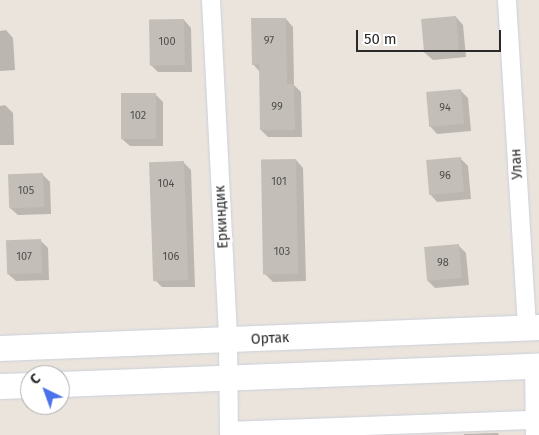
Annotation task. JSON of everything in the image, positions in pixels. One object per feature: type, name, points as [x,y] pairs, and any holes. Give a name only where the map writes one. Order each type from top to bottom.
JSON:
[{"type":"street","name":"Еркиндик","points":[[211,0],[228,341],[229,433]]},
{"type":"street","name":"Улан","points":[[507,0],[533,327]]},
{"type":"street","name":"Ортак","points":[[0,348],[228,341],[533,327]]},
{"type":"street","points":[[70,384],[229,376],[536,366],[534,428],[229,433]]},
{"type":"street","points":[[0,386],[20,385]]},
{"type":"building","points":[[456,16],[459,50],[424,53],[421,19]]},
{"type":"building","points":[[251,18],[286,18],[287,84],[294,84],[295,130],[260,130],[259,64],[252,65]]},
{"type":"building","points":[[184,19],[185,65],[150,66],[149,20]]},
{"type":"building","points":[[461,89],[464,124],[429,127],[426,92]]},
{"type":"building","points":[[121,93],[156,93],[156,139],[121,139]]},
{"type":"building","points":[[461,157],[464,192],[429,195],[426,160]]},
{"type":"building","points":[[296,159],[298,274],[263,275],[261,160]]},
{"type":"building","points":[[184,161],[188,280],[153,281],[149,162]]},
{"type":"building","points":[[43,173],[44,207],[9,208],[8,174]]},
{"type":"building","points":[[41,239],[42,273],[7,274],[6,240]]},
{"type":"building","points":[[459,244],[462,278],[427,281],[424,247]]}]
